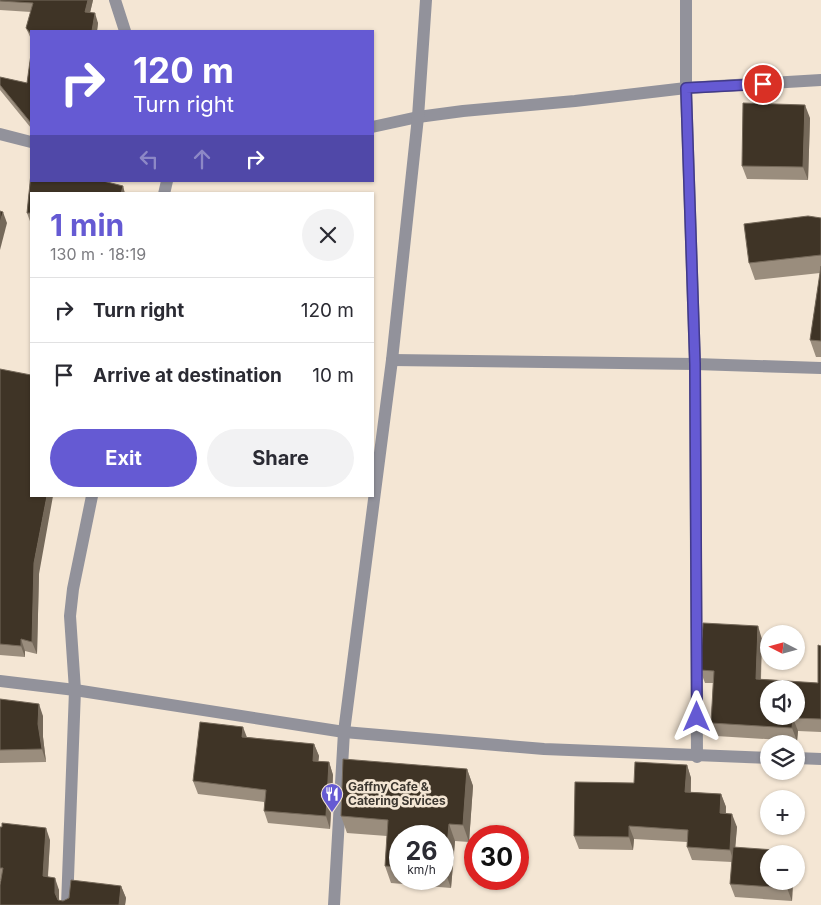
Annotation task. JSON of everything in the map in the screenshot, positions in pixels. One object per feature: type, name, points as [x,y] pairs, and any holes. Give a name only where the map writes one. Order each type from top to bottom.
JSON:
[{"type":"street","points":[[114,0],[125,30]]},
{"type":"street","points":[[334,905],[344,732],[392,360],[418,117],[426,0]]},
{"type":"street","points":[[686,0],[686,88],[695,364],[697,757]]},
{"type":"street","points":[[374,127],[418,117],[686,88],[821,80]]},
{"type":"street","points":[[0,134],[30,142]]},
{"type":"street","points":[[392,360],[695,364],[821,368]]},
{"type":"street","points":[[67,905],[75,690],[70,616],[73,590],[92,497]]},
{"type":"street","points":[[0,681],[75,690],[344,732],[544,749],[697,757],[760,758]]},
{"type":"street","points":[[805,758],[821,759]]},
{"type":"building","points":[[88,0],[85,12],[95,13],[92,30],[30,30],[30,33],[26,28],[33,3],[0,1]]},
{"type":"building","points":[[30,61],[30,122],[0,85],[0,77],[27,83]]},
{"type":"building","points":[[743,103],[805,105],[803,167],[742,166]]},
{"type":"building","points":[[30,182],[107,182],[123,186],[122,192],[30,192],[30,213],[27,213]]},
{"type":"building","points":[[0,211],[3,212],[0,223]]},
{"type":"building","points":[[808,216],[821,218],[821,255],[749,263],[744,224]]},
{"type":"building","points":[[821,266],[821,341],[810,340]]},
{"type":"building","points":[[0,369],[30,375],[30,497],[47,497],[34,563],[32,642],[21,639],[21,646],[0,644]]},
{"type":"building","points":[[703,623],[758,626],[756,679],[772,680],[760,680],[760,725],[792,725],[792,728],[711,723],[714,671],[700,670]]},
{"type":"building","points":[[818,645],[821,646],[821,719],[805,718],[805,682],[818,683]]},
{"type":"building","points":[[0,699],[39,704],[38,724],[42,749],[0,750]]},
{"type":"building","points":[[200,722],[243,727],[242,737],[314,744],[313,761],[329,762],[326,816],[264,811],[266,790],[193,781]]},
{"type":"building","points":[[343,759],[467,769],[463,825],[389,825],[389,866],[385,866],[388,820],[341,816]]},
{"type":"building","points":[[635,762],[687,765],[685,792],[721,794],[720,813],[732,814],[730,850],[687,847],[688,830],[629,826],[629,837],[574,836],[575,782],[634,783]]},
{"type":"building","points":[[2,823],[46,828],[43,876],[55,878],[55,893],[58,900],[63,901],[69,898],[71,880],[121,886],[119,905],[0,905],[0,885],[3,868],[0,868],[0,827],[2,827]]},
{"type":"building","points":[[733,847],[760,849],[760,886],[730,884]]},
{"type":"place","name":"Gaffny Cafe & Catering Srvices","points":[[332,813]]},
{"type":"route","points":[[697,717],[695,364],[686,88],[763,84]]}]
